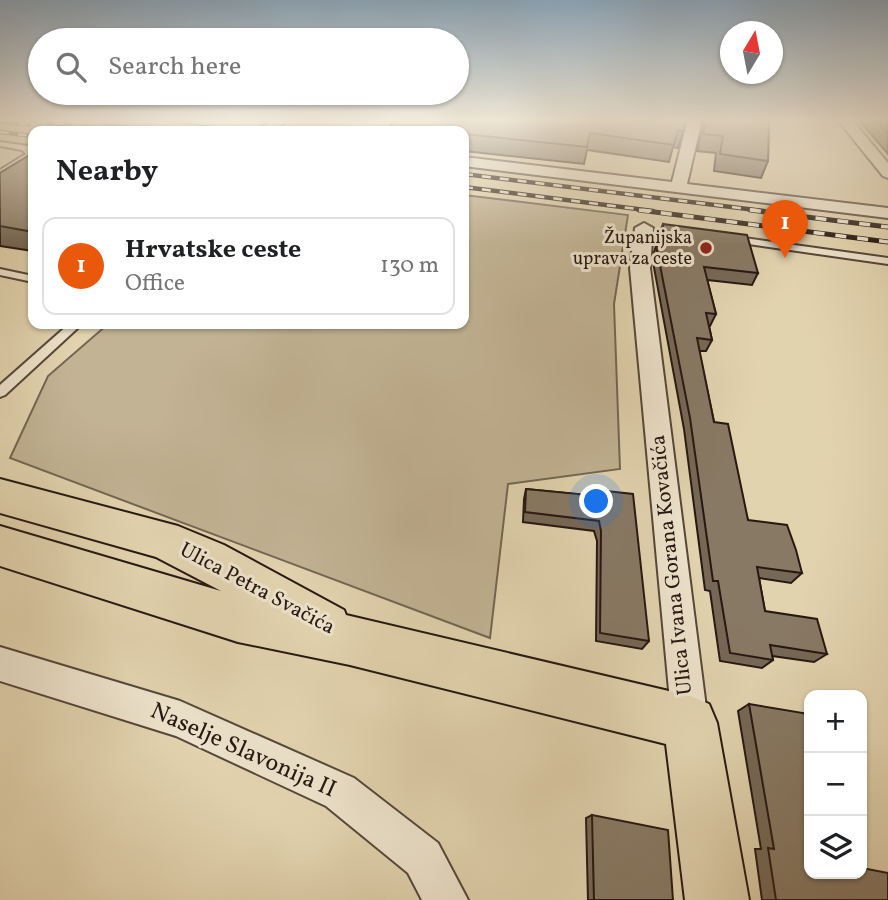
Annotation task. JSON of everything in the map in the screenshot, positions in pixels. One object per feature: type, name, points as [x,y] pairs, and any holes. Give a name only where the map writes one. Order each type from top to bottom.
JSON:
[{"type":"main road","name":"Ulica Petra Svačića","points":[[0,496],[163,540],[208,559],[350,640]]},
{"type":"main road","name":"Ulica Petra Svačića","points":[[0,546],[238,618],[350,640],[690,723]]},
{"type":"main road","name":"Ulica Ivana Gorana Kovačića","points":[[690,723],[717,900]]},
{"type":"street","points":[[678,188],[685,161]]},
{"type":"street","points":[[469,163],[888,213]]},
{"type":"street","name":"Ulica Ivana Gorana Kovačića","points":[[651,229],[640,268],[690,723]]},
{"type":"street","name":"Naselje Slavonija II","points":[[0,664],[180,719],[340,792],[422,858],[446,900]]},
{"type":"lane","points":[[0,174],[21,161]]},
{"type":"lane","points":[[723,238],[888,261]]},
{"type":"lane","points":[[0,272],[28,278]]},
{"type":"lane","points":[[0,392],[70,329]]},
{"type":"shaded area","points":[[469,196],[628,215],[614,304],[620,469],[508,484],[490,638],[10,458],[48,376],[102,329],[469,329]]},
{"type":"building","points":[[20,161],[28,161],[28,231],[0,226],[0,173]]},
{"type":"building","points":[[663,224],[747,235],[758,273],[704,267],[716,314],[706,313],[712,340],[697,338],[714,422],[728,424],[748,520],[787,525],[802,573],[757,567],[765,611],[817,619],[827,654],[770,645],[773,660],[730,653],[718,581],[713,581],[690,418],[657,250],[658,240],[663,241]]},
{"type":"building","points":[[526,489],[598,496],[598,490],[633,494],[649,641],[600,633],[599,521],[525,512]]},
{"type":"building","points":[[749,704],[804,713],[804,879],[867,879],[867,869],[888,873],[888,900],[776,900],[768,848],[774,849]]},
{"type":"building","points":[[592,815],[668,830],[673,900],[594,900]]},
{"type":"railway","points":[[469,175],[764,211]]},
{"type":"railway","points":[[469,188],[653,211]]},
{"type":"railway","points":[[639,210],[888,242]]},
{"type":"railway","points":[[750,210],[888,227]]},
{"type":"place","name":"Županijska uprava za ceste","points":[[706,248]]},
{"type":"place","name":"Hrvatske ceste","points":[[785,258]]}]
